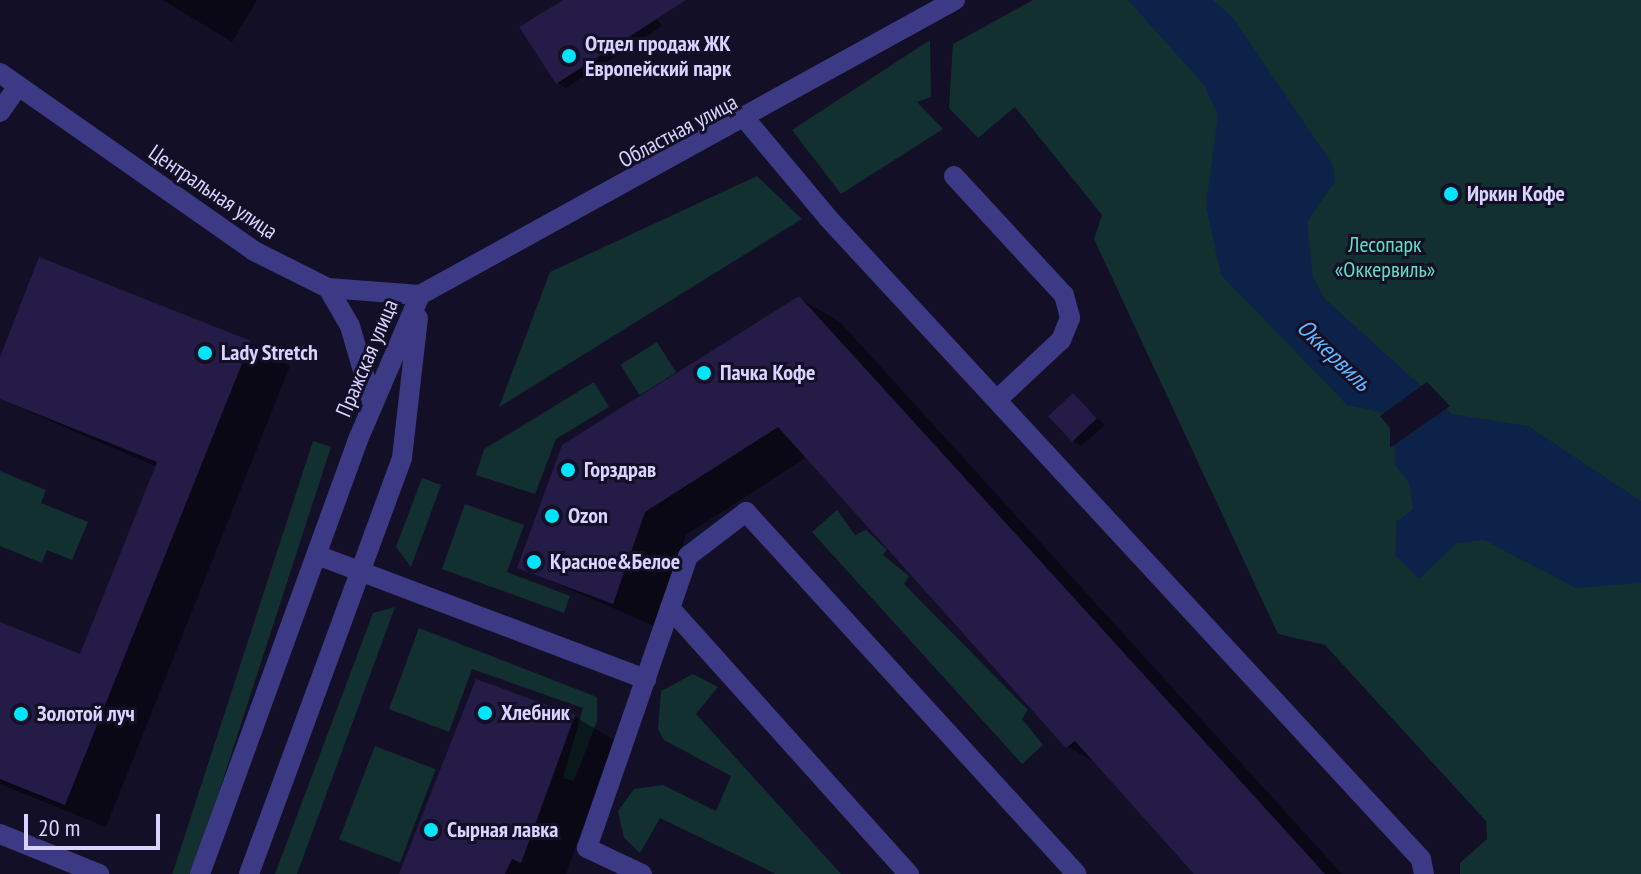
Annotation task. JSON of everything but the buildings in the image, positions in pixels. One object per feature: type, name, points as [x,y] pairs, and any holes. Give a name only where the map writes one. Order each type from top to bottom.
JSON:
[{"type":"street","name":"Областная улица","points":[[420,295],[747,121],[955,0]]},
{"type":"street","name":"Центральная улица","points":[[0,73],[254,251],[328,288],[420,295]]},
{"type":"street","points":[[0,112],[18,86]]},
{"type":"street","points":[[747,121],[1421,859],[1424,874]]},
{"type":"street","points":[[954,176],[1064,295],[1070,318],[1061,340],[998,399]]},
{"type":"street","points":[[328,288],[350,326],[373,405]]},
{"type":"street","name":"Пражская улица","points":[[200,874],[373,405],[420,295]]},
{"type":"street","name":"Пражская улица","points":[[249,874],[402,458],[420,295]]},
{"type":"street","points":[[642,874],[587,848],[688,556],[746,512],[1076,874]]},
{"type":"street","points":[[317,555],[646,679]]},
{"type":"street","points":[[670,608],[909,874]]},
{"type":"street","points":[[0,834],[99,874]]},
{"type":"green space","name":"Лесопарк «Оккервиль»","points":[[1033,0],[1641,0],[1641,874],[1460,874],[1460,863],[1487,839],[1486,821],[1325,645],[1278,634],[1094,239],[1102,215],[1015,107],[978,138],[949,108],[953,44]]},
{"type":"green space","points":[[930,40],[931,97],[917,102],[943,129],[841,194],[792,130]]},
{"type":"green space","points":[[757,176],[802,219],[499,407],[550,272]]},
{"type":"green space","points":[[657,342],[676,373],[640,395],[621,365]]},
{"type":"green space","points":[[594,382],[609,407],[556,439],[535,494],[476,475],[484,449]]},
{"type":"green space","points":[[313,441],[331,447],[192,874],[172,874]]},
{"type":"green space","points":[[0,471],[46,490],[41,503],[88,522],[72,560],[47,550],[42,563],[0,546]]},
{"type":"green space","points":[[422,478],[441,485],[411,567],[396,547]]},
{"type":"green space","points":[[465,504],[524,525],[507,572],[570,596],[564,613],[442,569]]},
{"type":"green space","points":[[837,510],[855,535],[866,530],[887,550],[883,555],[909,576],[904,584],[1028,710],[1022,719],[1043,745],[1022,764],[812,532]]},
{"type":"green space","points":[[395,607],[297,874],[275,874],[373,613]]},
{"type":"green space","points":[[419,628],[597,697],[597,721],[574,781],[563,778],[583,708],[472,669],[449,732],[389,709]]},
{"type":"green space","points":[[693,674],[718,687],[696,714],[841,874],[776,874],[660,818],[640,853],[624,838],[618,811],[634,789],[663,785],[716,811],[731,776],[664,740],[658,729],[661,691]]},
{"type":"green space","points":[[375,746],[436,769],[400,863],[339,839]]},
{"type":"water","name":"Оккервиль","points":[[1128,0],[1213,0],[1233,18],[1333,165],[1335,181],[1307,222],[1313,277],[1324,298],[1452,414],[1528,426],[1641,501],[1641,583],[1576,588],[1484,540],[1457,543],[1419,579],[1395,555],[1397,521],[1413,509],[1409,483],[1395,465],[1394,427],[1385,413],[1347,405],[1221,275],[1206,206],[1218,115],[1204,85]]},
{"type":"pier","points":[[1427,382],[1450,406],[1390,448],[1390,428],[1380,416]]},
{"type":"place","name":"Отдел продаж ЖК Европейский парк","points":[[569,56]]},
{"type":"place","name":"Иркин Кофе","points":[[1451,194]]},
{"type":"place","name":"Lady Stretch","points":[[205,353]]},
{"type":"place","name":"Пачка Кофе","points":[[704,373]]},
{"type":"place","name":"Горздрав","points":[[568,470]]},
{"type":"place","name":"Ozon","points":[[552,516]]},
{"type":"place","name":"Красное&Белое","points":[[534,562]]},
{"type":"place","name":"Хлебник","points":[[485,713]]},
{"type":"place","name":"Золотой луч","points":[[21,714]]},
{"type":"place","name":"Сырная лавка","points":[[431,830]]}]
